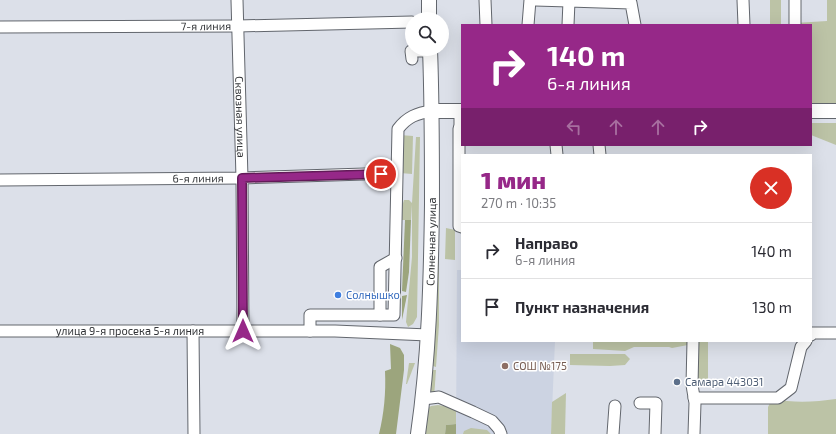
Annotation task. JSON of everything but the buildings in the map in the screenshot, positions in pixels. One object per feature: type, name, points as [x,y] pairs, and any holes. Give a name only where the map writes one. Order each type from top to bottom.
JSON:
[{"type":"main road","points":[[429,0],[429,12]]},
{"type":"main road","name":"Солнечная улица","points":[[418,434],[423,399],[428,334],[432,111],[430,56]]},
{"type":"main road","points":[[432,111],[461,111]]},
{"type":"main road","points":[[812,111],[836,111]]},
{"type":"street","name":"Сквозная улица","points":[[237,0],[242,178],[243,331]]},
{"type":"street","points":[[485,0],[486,24]]},
{"type":"street","points":[[528,24],[530,0]]},
{"type":"street","points":[[535,0],[631,1],[635,24]]},
{"type":"street","points":[[743,0],[744,24]]},
{"type":"street","points":[[795,0],[795,24]]},
{"type":"street","points":[[568,24],[569,1]]},
{"type":"street","name":"7-я линия","points":[[0,27],[238,26],[405,22]]},
{"type":"street","points":[[310,330],[310,315],[394,315],[398,129],[403,122],[410,117],[416,114],[432,111]]},
{"type":"street","points":[[461,111],[460,125],[458,129],[459,226],[461,227]]},
{"type":"street","name":"6-я линия","points":[[0,180],[242,178],[396,173]]},
{"type":"street","points":[[380,315],[380,268],[396,258]]},
{"type":"street","points":[[359,315],[360,332]]},
{"type":"street","name":"улица 9-я просека 5-я линия","points":[[0,331],[310,330],[428,334]]},
{"type":"street","points":[[193,331],[194,434]]},
{"type":"street","points":[[812,336],[836,333]]},
{"type":"street","points":[[693,342],[692,385],[695,403],[694,434]]},
{"type":"street","points":[[694,398],[778,398],[791,388],[801,347],[805,342]]},
{"type":"street","points":[[423,399],[439,397],[473,412],[492,421],[499,429],[500,434]]},
{"type":"street","points":[[640,403],[656,403],[655,434]]},
{"type":"street","points":[[613,434],[615,406]]},
{"type":"shaded area","name":"СОШ №175","points":[[457,270],[461,270],[461,342],[555,342],[551,434],[456,434]]},
{"type":"green space","points":[[770,0],[781,0],[781,24],[770,24]]},
{"type":"green space","points":[[827,0],[836,0],[836,104],[812,103],[812,24],[795,24],[827,21]]},
{"type":"green space","points":[[812,123],[836,123],[836,145],[812,135]]},
{"type":"green space","points":[[400,135],[413,136],[412,174],[400,173]]},
{"type":"green space","points":[[416,137],[420,137],[417,317],[413,324],[408,327],[406,322],[412,257],[412,204],[411,220],[399,220],[400,206],[404,200],[409,200],[412,203]]},
{"type":"green space","points":[[405,220],[411,220],[409,272],[406,292],[402,291]]},
{"type":"green space","points":[[446,228],[455,230],[455,260],[445,259]]},
{"type":"green space","points":[[439,247],[439,325],[436,367],[433,366],[437,252]]},
{"type":"green space","points":[[407,295],[402,320],[402,296]]},
{"type":"green space","points":[[593,342],[689,342],[688,345],[672,348],[634,347],[625,351],[593,349]]},
{"type":"green space","points":[[694,342],[708,342],[708,385],[692,385]]},
{"type":"green space","points":[[390,344],[400,348],[404,355],[404,370],[396,434],[379,434],[384,403],[385,371],[391,369]]},
{"type":"green space","points":[[570,354],[625,354],[630,359],[625,365],[570,365]]},
{"type":"green space","points":[[409,363],[415,363],[406,384]]},
{"type":"green space","points":[[432,370],[436,370],[434,398],[429,394]]},
{"type":"green space","points":[[566,393],[565,434],[551,434],[552,402]]},
{"type":"green space","points":[[772,399],[804,402],[836,399],[836,434],[768,434],[768,407]]},
{"type":"green space","points":[[438,405],[456,408],[456,424],[446,425],[445,434],[423,434],[427,409],[431,406]]},
{"type":"green space","points":[[456,424],[456,434],[445,434],[446,425]]},
{"type":"green space","points":[[471,428],[487,430],[491,434],[463,434],[464,431]]},
{"type":"place","name":"Солнышко","points":[[338,295]]},
{"type":"place","name":"СОШ №175","points":[[505,366]]},
{"type":"place","name":"Самара 443031","points":[[677,382]]},
{"type":"route","points":[[243,331],[242,178],[381,174]]}]
